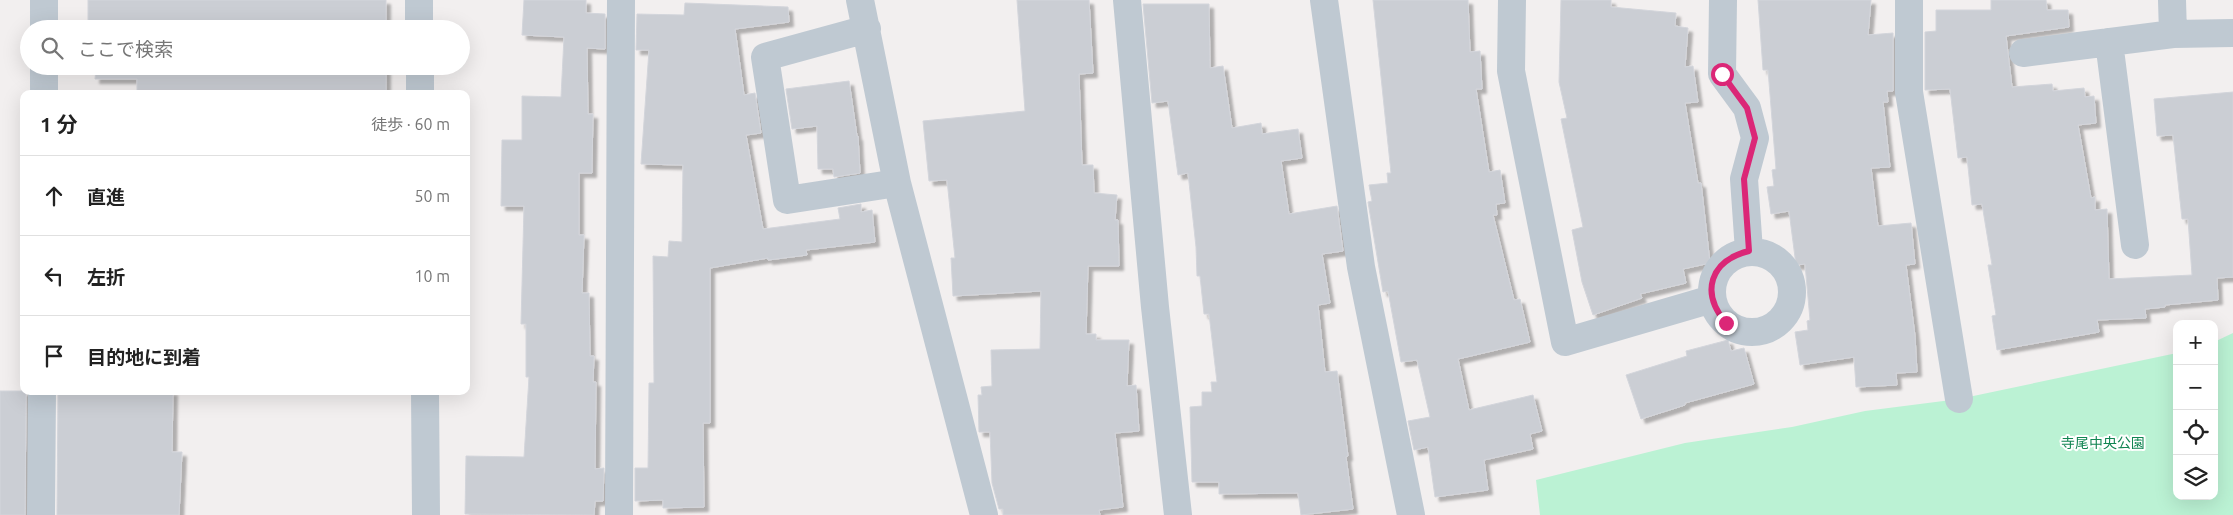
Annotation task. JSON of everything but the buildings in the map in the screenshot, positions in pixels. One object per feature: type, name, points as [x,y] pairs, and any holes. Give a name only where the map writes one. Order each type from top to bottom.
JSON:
[{"type":"street","points":[[44,0],[44,20]]},
{"type":"street","points":[[419,0],[419,20]]},
{"type":"street","points":[[619,515],[622,0]]},
{"type":"street","points":[[860,0],[897,183],[984,515]]},
{"type":"street","points":[[1127,0],[1155,307],[1178,515]]},
{"type":"street","points":[[1324,0],[1361,266],[1411,515]]},
{"type":"street","points":[[1512,0],[1511,71],[1565,342],[1712,299]]},
{"type":"street","points":[[1723,0],[1722,74],[1747,108],[1755,138],[1744,179],[1749,251]]},
{"type":"street","points":[[1909,0],[1909,92],[1959,399]]},
{"type":"street","points":[[2172,0],[2173,34]]},
{"type":"street","points":[[867,30],[764,57],[787,200],[897,183]]},
{"type":"street","points":[[2023,53],[2173,34],[2233,33]]},
{"type":"street","points":[[2109,42],[2135,245]]},
{"type":"street","points":[[44,75],[44,90]]},
{"type":"street","points":[[420,75],[420,90]]},
{"type":"street","points":[[1749,251],[1763,253],[1776,259],[1786,270],[1792,283],[1793,298],[1788,311],[1779,322],[1767,330],[1752,333],[1738,330],[1726,323],[1717,312],[1712,299],[1712,285],[1716,272],[1724,262],[1736,254],[1749,251]]},
{"type":"street","points":[[41,515],[42,395]]},
{"type":"street","points":[[425,395],[426,515]]},
{"type":"green space","name":"寺尾中央公園","points":[[2233,333],[2233,515],[1540,515],[1536,480],[1685,443],[1792,427],[1865,411],[1959,399],[2173,354],[2173,500],[2218,500],[2218,340]]},
{"type":"route","points":[[1722,74],[1747,108],[1755,138],[1744,179],[1749,251],[1736,254],[1724,262],[1716,272],[1712,285],[1712,299],[1717,312],[1726,323]]}]
